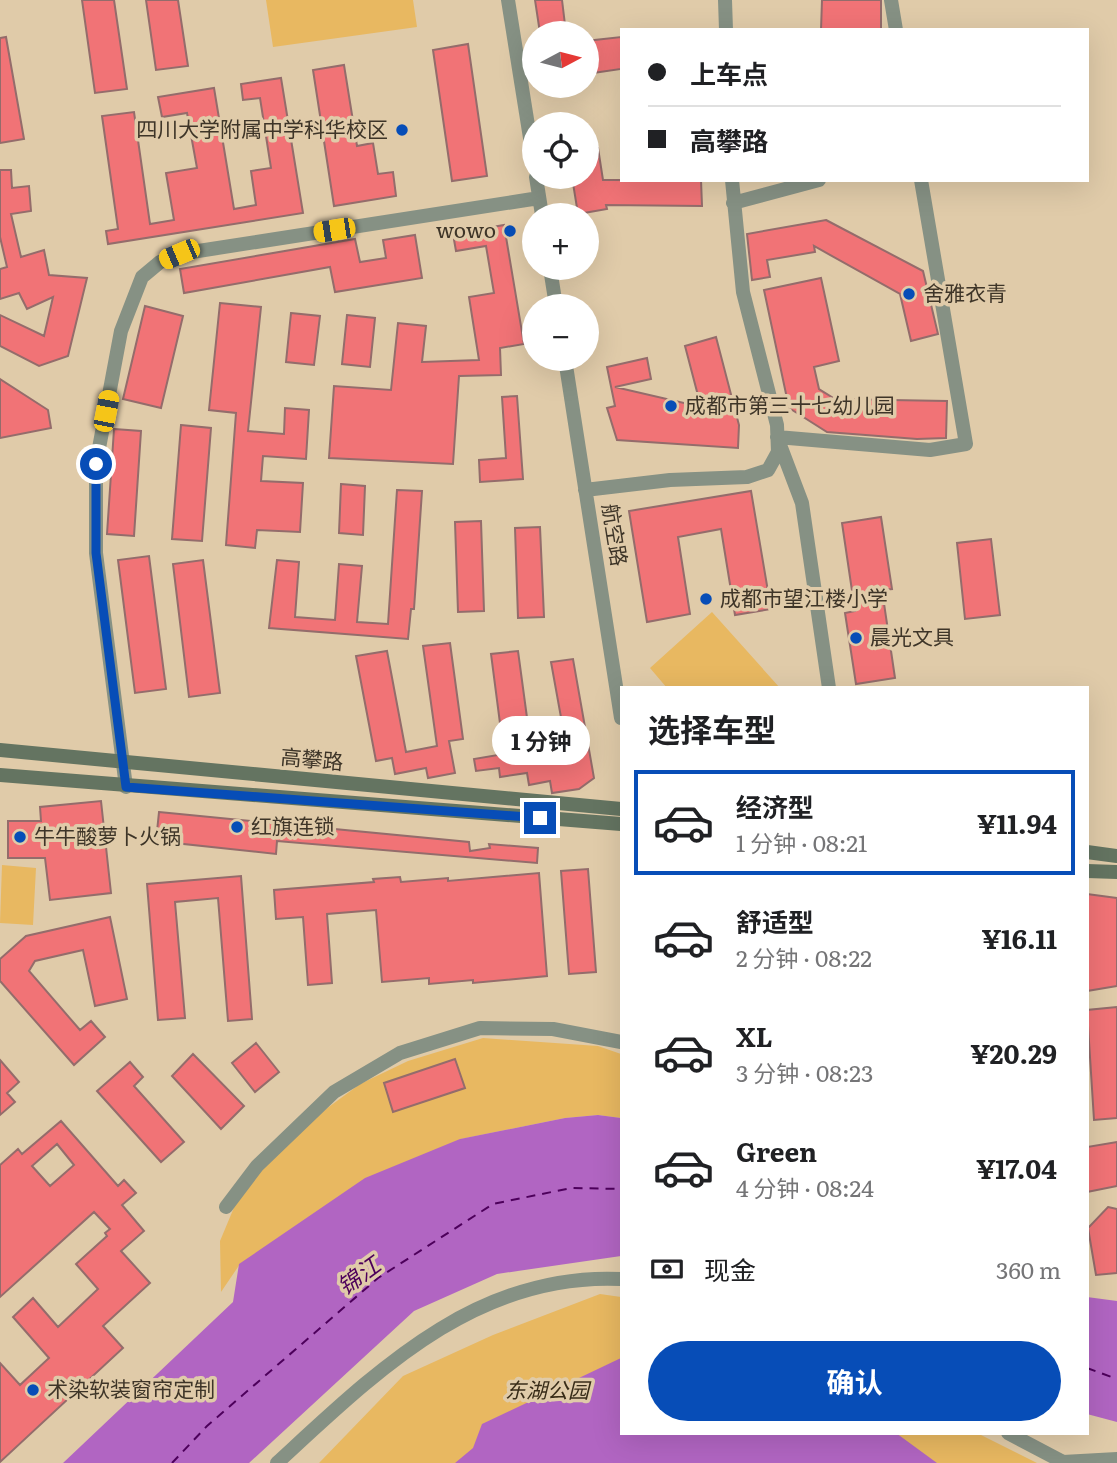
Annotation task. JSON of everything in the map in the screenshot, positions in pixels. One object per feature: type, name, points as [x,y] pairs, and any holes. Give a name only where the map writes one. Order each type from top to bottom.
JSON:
[{"type":"main road","name":"高攀路","points":[[0,750],[123,764],[620,809]]},
{"type":"main road","name":"高攀路","points":[[0,779],[620,824]]},
{"type":"main road","points":[[1094,852],[1117,854]]},
{"type":"main road","points":[[1089,871],[1114,873]]},
{"type":"street","points":[[508,0],[526,112]]},
{"type":"street","points":[[725,0],[726,28]]},
{"type":"street","points":[[891,0],[896,28]]},
{"type":"street","points":[[732,182],[743,292],[777,437],[802,503],[829,686]]},
{"type":"street","points":[[733,204],[812,182]]},
{"type":"street","points":[[777,437],[930,450],[966,444],[921,182]]},
{"type":"street","points":[[538,189],[540,203]]},
{"type":"street","points":[[126,787],[96,553],[96,464],[121,331],[142,277],[160,262],[179,254],[539,198]]},
{"type":"street","name":"航空路","points":[[567,371],[620,712]]},
{"type":"street","points":[[585,490],[670,480],[747,477],[768,470],[778,452],[777,437]]},
{"type":"street","points":[[226,1207],[257,1166],[334,1092],[400,1053],[480,1028],[553,1029],[620,1045]]},
{"type":"street","points":[[277,1463],[366,1382],[405,1351],[477,1307],[581,1277],[620,1279]]},
{"type":"street","points":[[1012,1435],[1063,1462],[1117,1459]]},
{"type":"green space","points":[[266,0],[413,0],[417,27],[273,47]]},
{"type":"green space","points":[[712,612],[778,686],[665,686],[650,668]]},
{"type":"green space","points":[[2,865],[36,868],[33,925],[0,923]]},
{"type":"green space","points":[[483,1038],[598,1046],[620,1054],[620,1118],[598,1115],[565,1118],[461,1139],[240,1264],[221,1292],[220,1241],[243,1186],[322,1112],[360,1084],[408,1061]]},
{"type":"green space","name":"东湖公园","points":[[600,1294],[620,1297],[620,1435],[981,1435],[1037,1463],[319,1463],[403,1376],[493,1335]]},
{"type":"water","name":"锦江","points":[[598,1115],[620,1118],[620,1256],[497,1274],[414,1311],[249,1463],[63,1463],[233,1302],[239,1264],[365,1178],[460,1139],[565,1118]]},
{"type":"water","points":[[1089,1297],[1117,1301],[1117,1422],[1089,1415]]},
{"type":"water","points":[[620,1358],[620,1435],[899,1435],[937,1463],[455,1463],[473,1448],[482,1424]]},
{"type":"building","points":[[82,0],[114,0],[127,89],[95,93]]},
{"type":"building","points":[[146,0],[178,0],[188,66],[156,70]]},
{"type":"building","points":[[535,0],[562,0],[565,21],[538,21]]},
{"type":"building","points":[[822,0],[881,0],[881,28],[821,28]]},
{"type":"building","points":[[6,37],[24,139],[0,143],[0,38]]},
{"type":"building","points":[[620,37],[620,69],[599,72],[599,40]]},
{"type":"building","points":[[468,44],[487,176],[452,181],[433,50]]},
{"type":"building","points":[[344,65],[357,146],[373,143],[378,174],[393,172],[396,196],[334,206],[313,70]]},
{"type":"building","points":[[281,78],[303,213],[108,244],[106,231],[118,229],[102,116],[134,112],[150,224],[174,220],[166,173],[197,168],[187,113],[162,117],[158,97],[214,88],[234,209],[256,205],[251,171],[271,168],[260,98],[243,100],[241,84]]},
{"type":"building","points":[[599,154],[603,180],[701,182],[702,206],[606,205],[607,209],[599,210],[599,203],[576,203],[574,189],[599,189]]},
{"type":"building","points":[[0,170],[11,170],[12,188],[29,186],[31,211],[11,214],[21,257],[44,250],[49,275],[87,278],[68,356],[39,366],[0,346],[0,315],[44,336],[53,297],[27,309],[19,293],[0,299],[0,269],[7,267],[0,237]]},
{"type":"building","points":[[826,220],[923,271],[938,334],[911,341],[900,294],[814,246],[815,252],[767,260],[770,277],[752,280],[747,234]]},
{"type":"building","points":[[504,225],[522,344],[500,348],[501,375],[459,376],[453,464],[329,458],[334,386],[391,390],[398,323],[426,326],[422,362],[479,360],[469,297],[494,293],[486,246],[456,251],[453,234]]},
{"type":"building","points":[[415,235],[422,278],[335,292],[330,267],[184,293],[180,269],[355,239],[360,262],[386,258],[383,240]]},
{"type":"building","points":[[821,278],[839,361],[814,367],[819,389],[835,399],[947,401],[946,438],[917,439],[827,432],[789,408],[764,290]]},
{"type":"building","points":[[220,303],[261,307],[248,431],[284,434],[285,408],[309,410],[306,459],[263,456],[261,481],[303,483],[300,532],[257,530],[255,548],[226,545],[236,413],[209,410]]},
{"type":"building","points":[[145,306],[183,316],[161,408],[123,399]]},
{"type":"building","points":[[291,313],[320,316],[314,365],[286,362]]},
{"type":"building","points":[[347,315],[375,318],[370,367],[342,364]]},
{"type":"building","name":"成都市第三十七幼儿园","points":[[716,337],[739,425],[738,448],[617,440],[607,408],[615,406],[607,367],[647,358],[651,379],[615,387],[701,407],[685,346]]},
{"type":"building","points":[[0,379],[48,410],[51,428],[0,438]]},
{"type":"building","points":[[517,396],[523,479],[480,482],[479,460],[506,458],[502,397]]},
{"type":"building","points":[[181,425],[211,428],[202,541],[172,539]]},
{"type":"building","points":[[114,429],[141,431],[134,536],[107,534]]},
{"type":"building","points":[[341,484],[365,486],[363,535],[339,533]]},
{"type":"building","points":[[397,490],[422,491],[414,609],[411,609],[408,639],[269,628],[277,560],[299,562],[295,617],[335,620],[339,564],[362,566],[357,622],[388,624]]},
{"type":"building","name":"成都市望江楼小学","points":[[751,491],[771,609],[735,615],[721,529],[678,537],[690,614],[647,622],[629,511]]},
{"type":"building","points":[[881,517],[892,589],[882,590],[895,678],[856,684],[845,613],[855,611],[842,523]]},
{"type":"building","points":[[481,521],[484,611],[458,612],[455,522]]},
{"type":"building","points":[[540,527],[544,617],[518,618],[515,528]]},
{"type":"building","points":[[991,539],[1000,615],[965,619],[957,543]]},
{"type":"building","points":[[149,556],[166,689],[135,693],[118,560]]},
{"type":"building","points":[[203,560],[220,693],[189,697],[173,564]]},
{"type":"building","points":[[450,643],[463,739],[449,741],[455,773],[428,778],[426,768],[395,774],[392,758],[376,761],[356,656],[387,651],[406,752],[437,746],[423,646]]},
{"type":"building","points":[[518,651],[533,762],[568,756],[551,662],[573,659],[594,778],[579,789],[552,793],[550,781],[529,785],[527,773],[500,777],[499,768],[476,771],[474,759],[504,754],[491,654]]},
{"type":"building","points":[[101,801],[111,893],[50,900],[45,858],[8,858],[8,821],[41,821],[40,807]]},
{"type":"building","points":[[159,812],[469,842],[470,851],[490,848],[489,844],[538,848],[537,863],[277,841],[276,854],[156,841]]},
{"type":"building","points":[[588,869],[596,972],[569,974],[561,871]]},
{"type":"building","points":[[539,873],[547,976],[473,983],[473,980],[429,984],[429,978],[382,982],[376,910],[327,914],[332,983],[308,985],[303,917],[276,919],[274,890],[374,882],[373,879],[400,877],[401,882],[448,878],[448,881]]},
{"type":"building","points":[[241,876],[252,1019],[228,1021],[218,898],[175,902],[185,1018],[158,1020],[147,884]]},
{"type":"building","points":[[1089,894],[1117,898],[1117,986],[1089,991]]},
{"type":"building","points":[[110,917],[127,999],[95,1006],[83,950],[35,961],[29,971],[80,1030],[91,1021],[105,1037],[74,1065],[0,981],[0,959],[26,936]]},
{"type":"building","points":[[1117,1007],[1117,1118],[1094,1120],[1089,1010]]},
{"type":"building","points":[[256,1043],[279,1072],[255,1092],[232,1063]]},
{"type":"building","points":[[193,1054],[244,1106],[221,1129],[172,1076]]},
{"type":"building","points":[[455,1059],[465,1088],[393,1112],[384,1083]]},
{"type":"building","points":[[0,1060],[19,1082],[7,1093],[15,1102],[0,1115]]},
{"type":"building","points":[[130,1062],[143,1077],[134,1086],[184,1142],[161,1162],[97,1091]]},
{"type":"building","points":[[61,1121],[118,1186],[124,1180],[136,1193],[122,1205],[144,1231],[121,1251],[150,1283],[103,1326],[123,1348],[0,1462],[0,1363],[20,1385],[49,1358],[13,1317],[33,1298],[58,1327],[98,1289],[76,1264],[107,1236],[105,1233],[110,1229],[94,1212],[0,1297],[0,1165],[18,1149],[22,1154]],"holes":[[[57,1144],[74,1165],[50,1186],[32,1166]]]},
{"type":"building","points":[[1117,1142],[1117,1186],[1089,1192],[1089,1147]]},
{"type":"building","points":[[1108,1207],[1117,1209],[1117,1273],[1096,1275],[1089,1227]]},
{"type":"ferry route","points":[[172,1463],[207,1426],[378,1278],[493,1204],[571,1188],[620,1189]]},
{"type":"ferry route","points":[[1089,1369],[1117,1379]]},
{"type":"place","name":"四川大学附属中学科华校区","points":[[402,130]]},
{"type":"place","name":"wowo","points":[[510,231]]},
{"type":"place","name":"舍雅衣青","points":[[909,294]]},
{"type":"place","name":"成都市第三十七幼儿园","points":[[671,406]]},
{"type":"place","name":"成都市望江楼小学","points":[[706,599]]},
{"type":"place","name":"晨光文具","points":[[856,638]]},
{"type":"place","name":"红旗连锁","points":[[237,827]]},
{"type":"place","name":"牛牛酸萝卜火锅","points":[[20,837]]},
{"type":"place","name":"术染软装窗帘定制","points":[[33,1390]]},
{"type":"route","points":[[96,464],[96,553],[126,787],[540,818]]}]
